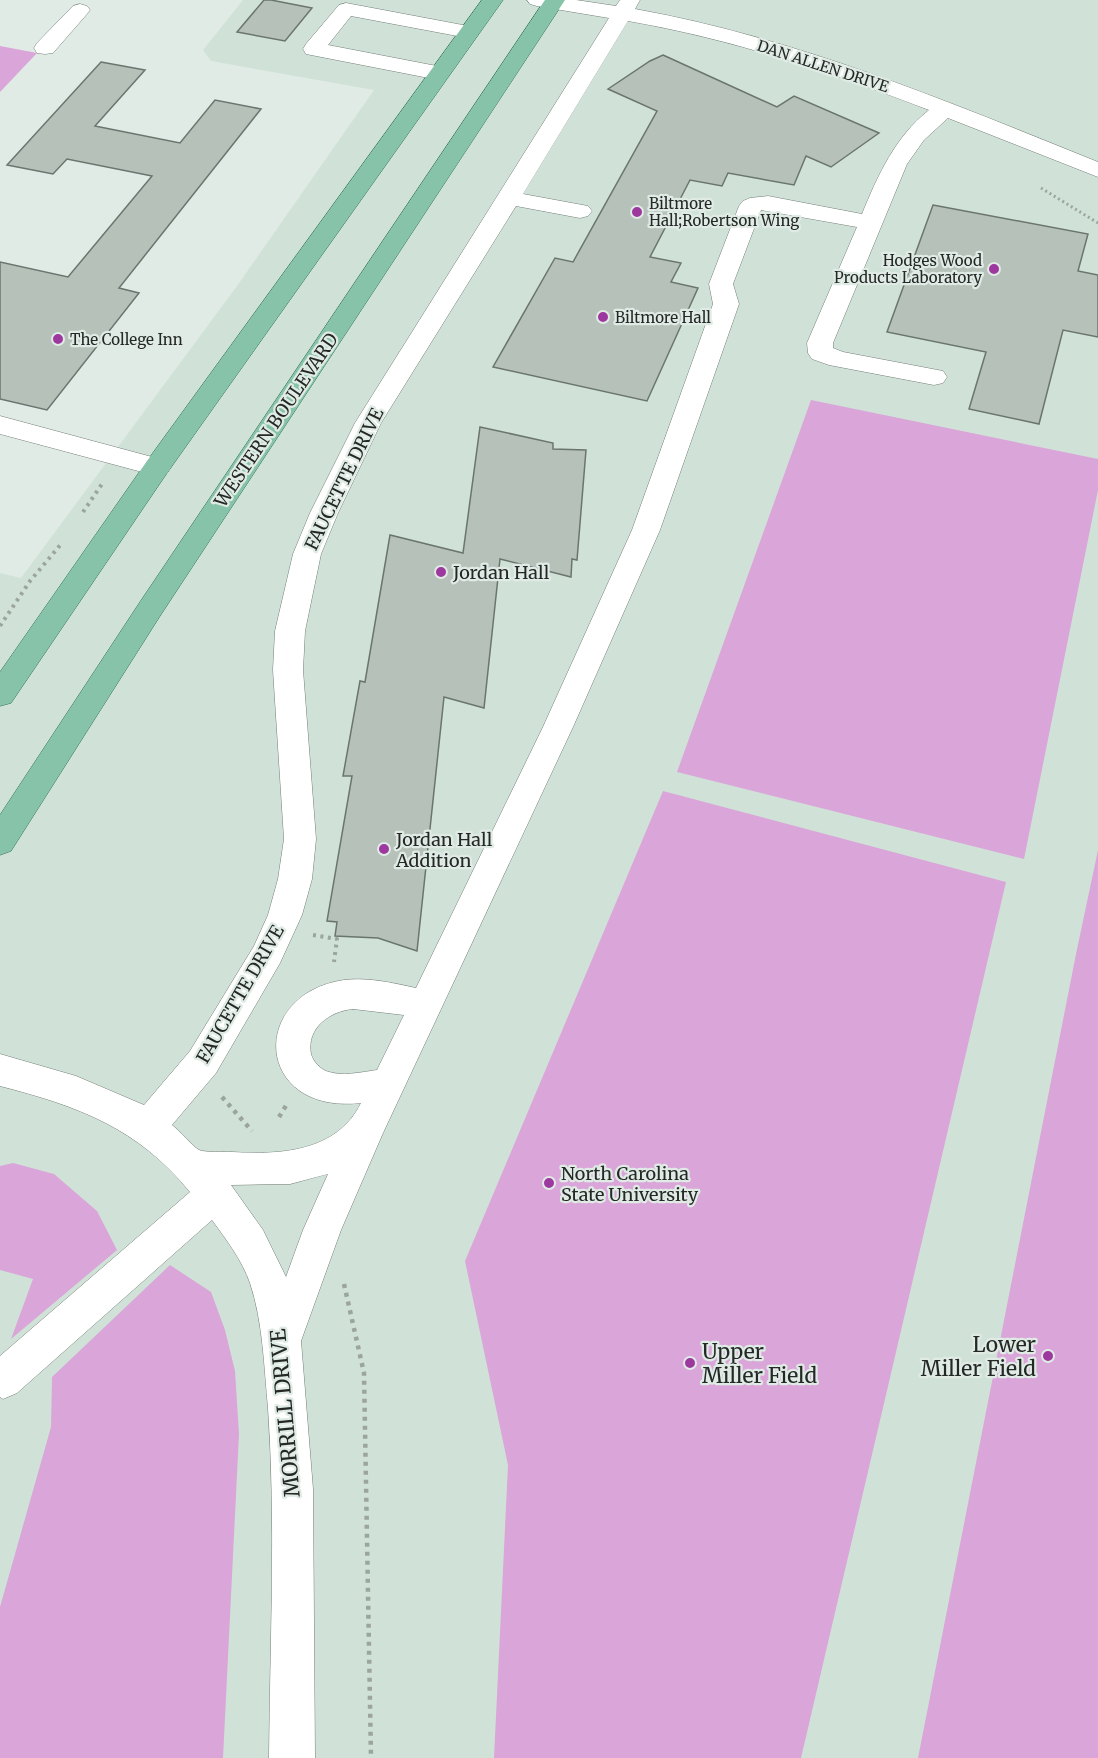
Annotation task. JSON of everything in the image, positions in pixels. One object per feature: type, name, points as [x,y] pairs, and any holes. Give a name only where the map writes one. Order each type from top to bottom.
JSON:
[{"type":"main road","points":[[0,695],[157,466],[493,0]]},
{"type":"main road","name":"WESTERN BOULEVARD","points":[[0,842],[548,1]]},
{"type":"street","name":"DAN ALLEN DRIVE","points":[[548,1],[626,6],[787,53],[945,109],[1098,170]]},
{"type":"street","name":"FAUCETTE DRIVE","points":[[148,1127],[203,1062],[268,953],[285,915],[295,879],[300,839],[288,670],[290,631],[297,592],[308,554],[324,513],[368,423],[510,198],[626,6]]},
{"type":"street","points":[[45,48],[80,10]]},
{"type":"street","points":[[439,73],[377,38],[468,32]]},
{"type":"street","points":[[934,377],[838,359],[821,353],[820,343],[889,174],[909,141],[931,118],[945,109]]},
{"type":"street","points":[[510,198],[580,211]]},
{"type":"street","points":[[282,1339],[322,1230],[366,1131],[558,727],[646,530],[726,304],[721,284],[752,206],[758,202],[768,203],[870,223]]},
{"type":"street","points":[[0,425],[157,466]]},
{"type":"street","points":[[388,1084],[343,1089],[318,1085],[297,1068],[293,1051],[296,1028],[315,1006],[342,995],[372,994],[425,1005]]},
{"type":"street","name":"MORRILL DRIVE","points":[[0,1070],[72,1090],[118,1110],[148,1127],[167,1142],[214,1196],[246,1239],[268,1282],[282,1339],[291,1441],[292,1758]]},
{"type":"street","points":[[189,1166],[269,1170],[288,1168],[324,1159],[366,1131]]},
{"type":"street","points":[[3,1379],[214,1196]]},
{"type":"path","points":[[1041,188],[1098,223]]},
{"type":"path","points":[[80,516],[106,479]]},
{"type":"path","points":[[0,626],[30,581],[68,534]]},
{"type":"path","points":[[307,934],[337,939],[333,968]]},
{"type":"path","points":[[224,1090],[222,1098],[259,1138]]},
{"type":"path","points":[[344,1279],[364,1373],[371,1758]]},
{"type":"shaded area","name":"North Carolina State University","points":[[243,0],[1098,0],[1098,1758],[0,1758],[0,573],[21,578],[237,286],[374,90],[211,61],[203,50]]},
{"type":"shaded area","points":[[0,46],[37,53],[0,92]]},
{"type":"shaded area","points":[[811,400],[1098,459],[1098,490],[1024,859],[677,772]]},
{"type":"shaded area","name":"Upper Miller Field","points":[[663,791],[1006,882],[801,1758],[494,1758],[508,1465],[465,1261]]},
{"type":"shaded area","name":"Lower Miller Field","points":[[1098,850],[1098,1758],[918,1758],[1076,954]]},
{"type":"shaded area","points":[[13,1163],[54,1174],[97,1211],[117,1250],[11,1339],[33,1279],[0,1270],[0,1166]]},
{"type":"shaded area","points":[[170,1265],[211,1292],[225,1330],[235,1371],[239,1434],[223,1758],[0,1758],[0,1607],[51,1427],[52,1377]]},
{"type":"building","points":[[264,0],[312,8],[285,41],[237,32]]},
{"type":"building","points":[[663,55],[777,107],[794,96],[879,133],[831,167],[806,156],[794,185],[728,173],[722,186],[690,180],[650,257],[681,263],[671,282],[698,288],[647,401],[493,367],[555,258],[573,262],[657,111],[608,89]]},
{"type":"building","points":[[101,62],[145,70],[95,126],[180,143],[215,100],[261,109],[119,288],[139,293],[47,410],[0,399],[0,262],[68,277],[152,176],[67,159],[53,174],[7,165]]},
{"type":"building","name":"Hodges Wood Products Laboratory","points":[[933,205],[1088,234],[1078,271],[1098,275],[1098,337],[1063,330],[1039,424],[969,409],[986,352],[887,332]]},
{"type":"building","points":[[480,427],[553,443],[553,449],[586,450],[577,560],[572,559],[571,577],[500,559],[484,708],[444,697],[417,951],[378,938],[335,936],[337,922],[327,921],[352,776],[343,776],[360,681],[365,682],[390,535],[463,553]]},
{"type":"place","name":"Biltmore Hall;Robertson Wing","points":[[637,212]]},
{"type":"place","name":"Hodges Wood Products Laboratory","points":[[994,269]]},
{"type":"place","name":"Biltmore Hall","points":[[603,317]]},
{"type":"place","name":"The College Inn","points":[[58,339]]},
{"type":"place","name":"Jordan Hall","points":[[441,572]]},
{"type":"place","name":"Jordan Hall Addition","points":[[384,849]]},
{"type":"place","name":"North Carolina State University","points":[[549,1183]]},
{"type":"place","name":"Lower Miller Field","points":[[1048,1356]]},
{"type":"place","name":"Upper Miller Field","points":[[690,1363]]}]
